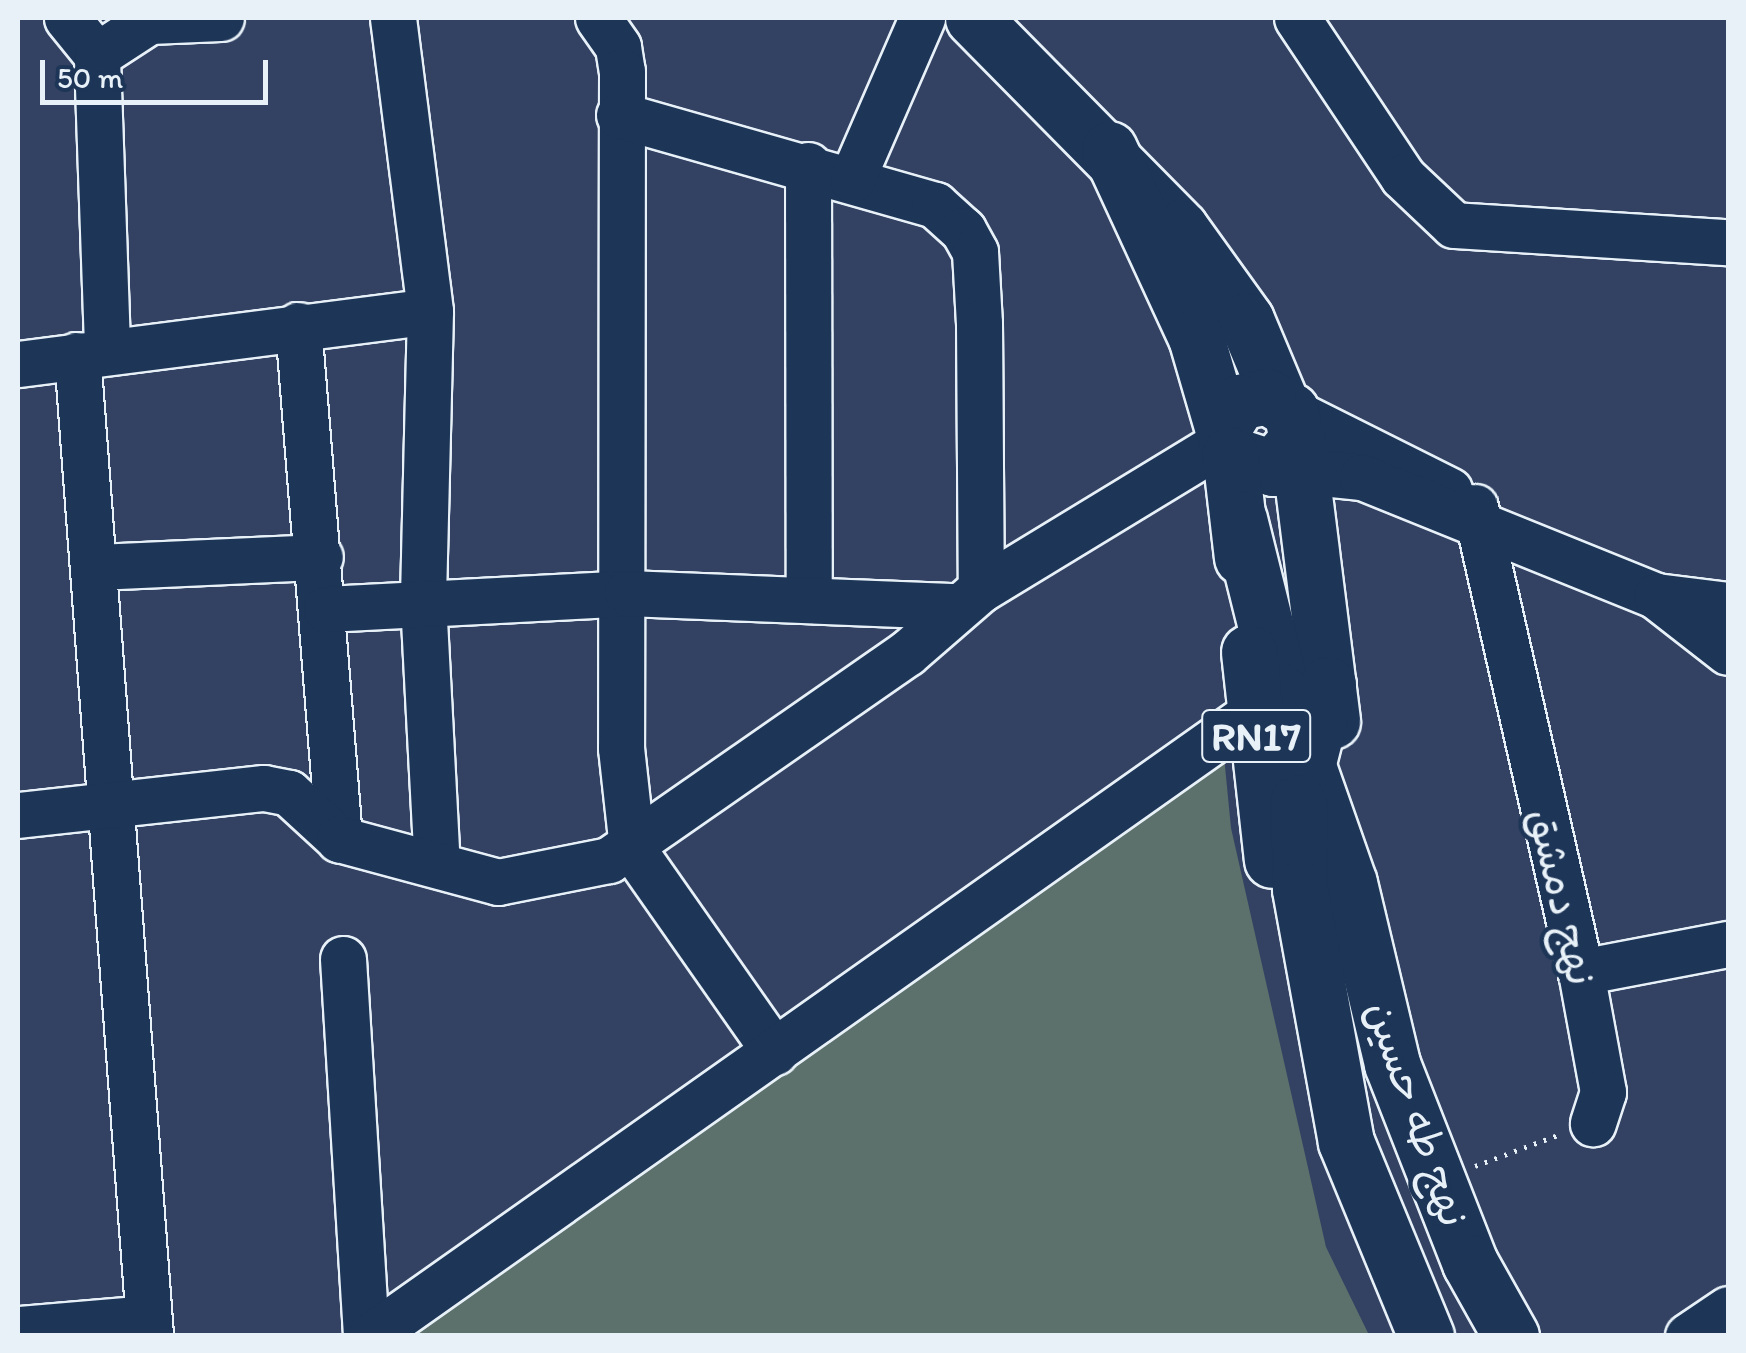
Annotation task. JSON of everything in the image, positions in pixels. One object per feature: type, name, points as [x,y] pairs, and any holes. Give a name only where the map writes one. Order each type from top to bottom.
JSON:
[{"type":"main road","name":"RN17","points":[[974,18],[1110,149],[1174,282],[1264,438],[1288,696],[1273,868],[1318,1010]]},
{"type":"main road","name":"RN17","points":[[1264,438],[1239,519],[1308,756],[1295,842],[1318,1010],[1346,1142],[1426,1336]]},
{"type":"main road","points":[[1288,696],[1349,883]]},
{"type":"main road","points":[[1308,756],[1349,883]]},
{"type":"main road","name":"نهج طه حسين","points":[[1349,883],[1392,1064],[1434,1180],[1512,1336]]},
{"type":"street","points":[[18,1329],[149,1326],[97,567],[92,350],[97,55],[67,18]]},
{"type":"street","points":[[97,55],[147,19],[221,18]]},
{"type":"street","points":[[392,18],[430,311],[423,601],[436,864]]},
{"type":"street","points":[[598,18],[618,47],[627,593],[622,748],[632,848],[775,1052]]},
{"type":"street","points":[[852,179],[922,18]]},
{"type":"street","points":[[1296,18],[1404,177],[1454,225],[1728,242]]},
{"type":"street","points":[[619,115],[808,165],[935,205],[975,252],[969,598]]},
{"type":"street","points":[[808,165],[809,600]]},
{"type":"street","points":[[18,364],[92,350],[430,311]]},
{"type":"street","points":[[298,325],[326,608],[339,838]]},
{"type":"street","points":[[18,815],[264,788],[290,793],[339,838],[498,882],[556,875],[632,848],[907,653],[969,598],[1264,438],[1378,448],[1484,520],[1656,596],[1728,652]]},
{"type":"street","name":"نهج دمشق","points":[[1484,520],[1603,1092],[1593,1123]]},
{"type":"street","points":[[97,567],[320,556]]},
{"type":"street","points":[[326,608],[627,593],[809,600],[969,598]]},
{"type":"street","points":[[1656,596],[1728,605]]},
{"type":"street","points":[[368,1336],[1288,696]]},
{"type":"street","points":[[1581,972],[1728,944]]},
{"type":"street","points":[[343,959],[368,1336]]},
{"type":"street","points":[[1688,1336],[1728,1309]]},
{"type":"path","points":[[1434,1180],[1593,1123]]},
{"type":"green space","points":[[1224,756],[1231,828],[1326,1247],[1369,1335],[367,1336]]}]
